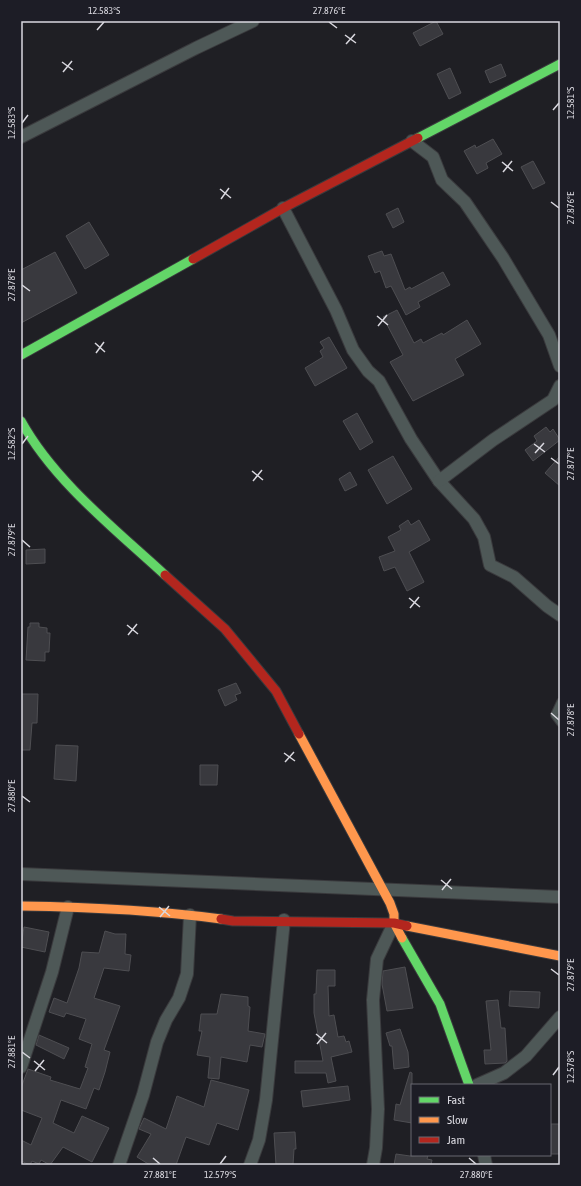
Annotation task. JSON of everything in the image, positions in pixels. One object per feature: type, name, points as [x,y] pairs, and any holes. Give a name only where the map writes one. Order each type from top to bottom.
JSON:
[{"type":"street","points":[[21,137],[196,48],[253,21]]},
{"type":"street","points":[[21,355],[283,208],[560,64]]},
{"type":"street","points":[[412,141],[433,157],[442,180],[465,202],[503,258],[549,335],[560,366]]},
{"type":"street","points":[[283,208],[336,310],[353,350],[368,371],[379,381],[411,439],[439,481],[474,519],[484,537],[490,565],[514,577],[547,606],[560,615]]},
{"type":"street","points":[[439,481],[493,440],[552,400],[560,386]]},
{"type":"street","points":[[21,421],[32,441],[84,501],[225,629],[276,691],[309,749],[390,903],[394,914],[394,923],[377,959],[373,1000],[378,1109],[376,1148],[373,1165]]},
{"type":"street","points":[[21,874],[560,897]]},
{"type":"street","points":[[21,906],[68,906],[190,915],[233,921],[284,920],[394,923],[560,956]]},
{"type":"street","points":[[21,1067],[52,972],[68,906]]},
{"type":"street","points":[[119,1165],[143,1095],[157,1042],[166,1020],[179,998],[187,974],[190,915]]},
{"type":"street","points":[[250,1165],[259,1140],[266,1100],[284,920]]},
{"type":"street","points":[[394,923],[440,1004],[469,1084]]},
{"type":"street","points":[[480,1084],[504,1073],[526,1056],[560,1017]]},
{"type":"lane","points":[[560,702],[554,715],[560,723]]},
{"type":"building","points":[[436,21],[443,34],[420,46],[413,33]]},
{"type":"building","points":[[501,64],[506,76],[490,83],[485,71]]},
{"type":"building","points":[[450,68],[461,93],[449,99],[437,74]]},
{"type":"building","points":[[493,139],[502,154],[486,163],[488,168],[477,174],[464,151],[475,145],[476,148]]},
{"type":"building","points":[[533,161],[545,183],[533,189],[521,167]]},
{"type":"building","points":[[398,208],[404,222],[393,228],[386,214]]},
{"type":"building","points":[[89,222],[109,255],[85,269],[66,236]]},
{"type":"building","points":[[382,251],[384,256],[391,254],[405,290],[410,287],[411,289],[443,272],[450,285],[418,302],[420,307],[406,315],[391,286],[386,288],[380,271],[375,273],[368,256]]},
{"type":"building","points":[[55,252],[77,293],[21,323],[21,270]]},
{"type":"building","points":[[397,310],[414,343],[421,339],[423,343],[442,333],[443,335],[467,320],[481,344],[455,359],[464,375],[413,401],[390,362],[403,355],[383,317]]},
{"type":"building","points":[[329,337],[347,368],[315,386],[305,368],[323,357],[320,351],[324,348],[320,342]]},
{"type":"building","points":[[357,413],[373,442],[360,450],[343,421]]},
{"type":"building","points":[[546,427],[550,432],[553,429],[560,440],[533,461],[525,450],[537,441],[534,436]]},
{"type":"building","points":[[393,456],[412,489],[387,504],[368,470]]},
{"type":"building","points":[[560,456],[560,486],[545,473]]},
{"type":"building","points":[[350,472],[357,485],[345,491],[339,479]]},
{"type":"building","points":[[408,520],[411,525],[419,520],[430,540],[409,552],[424,582],[407,591],[395,567],[384,571],[379,557],[395,551],[388,537],[401,530],[399,526]]},
{"type":"building","points":[[45,549],[45,563],[26,564],[26,550]]},
{"type":"building","points":[[30,623],[39,623],[39,627],[47,628],[47,633],[50,633],[49,652],[45,652],[45,661],[26,660],[28,627],[30,627]]},
{"type":"building","points":[[236,683],[241,693],[235,695],[237,700],[225,706],[218,690]]},
{"type":"building","points":[[21,694],[38,694],[37,723],[32,723],[30,750],[21,750]]},
{"type":"building","points":[[56,745],[78,746],[76,781],[54,779]]},
{"type":"building","points":[[200,765],[218,765],[217,785],[200,785]]},
{"type":"building","points":[[24,927],[49,932],[45,952],[21,947]]},
{"type":"building","points":[[105,931],[115,934],[126,934],[125,954],[131,955],[129,971],[104,968],[94,998],[120,1006],[104,1050],[110,1052],[105,1072],[99,1090],[94,1088],[86,1109],[61,1100],[53,1123],[74,1133],[82,1116],[109,1128],[92,1162],[63,1147],[50,1165],[41,1160],[39,1164],[32,1161],[30,1165],[21,1161],[21,1140],[31,1145],[42,1118],[21,1110],[21,1088],[28,1069],[51,1077],[50,1080],[80,1089],[88,1068],[85,1067],[92,1044],[79,1039],[86,1019],[66,1013],[64,1017],[49,1012],[54,998],[67,1003],[79,968],[82,952],[99,953]]},
{"type":"building","points":[[405,967],[413,1008],[387,1011],[382,984],[383,971]]},
{"type":"building","points":[[317,970],[335,970],[335,986],[328,986],[329,1016],[334,1015],[338,1037],[344,1036],[346,1042],[349,1041],[352,1052],[331,1057],[336,1081],[328,1083],[326,1073],[295,1073],[295,1061],[323,1061],[314,1013],[314,994],[316,994]]},
{"type":"building","points":[[510,991],[540,992],[539,1008],[509,1006]]},
{"type":"building","points":[[221,994],[248,997],[248,1006],[250,1007],[248,1031],[265,1034],[262,1047],[250,1045],[247,1062],[221,1057],[219,1079],[208,1078],[210,1057],[197,1055],[202,1031],[199,1031],[201,1014],[217,1014]]},
{"type":"building","points":[[498,1000],[501,1028],[505,1028],[507,1061],[505,1063],[485,1064],[484,1050],[491,1050],[486,1001]]},
{"type":"building","points":[[400,1029],[408,1052],[409,1067],[394,1069],[392,1046],[390,1046],[386,1033]]},
{"type":"building","points":[[39,1035],[69,1048],[64,1059],[36,1045]]},
{"type":"building","points":[[410,1072],[412,1073],[411,1123],[394,1120],[396,1104],[400,1105]]},
{"type":"building","points":[[211,1080],[249,1090],[238,1130],[217,1123],[209,1145],[186,1137],[176,1165],[150,1165],[137,1157],[151,1134],[139,1129],[144,1118],[166,1129],[177,1096],[204,1107]]},
{"type":"building","points":[[348,1086],[350,1100],[303,1107],[301,1091]]},
{"type":"building","points":[[551,1124],[560,1124],[560,1154],[551,1154]]},
{"type":"building","points":[[295,1132],[296,1149],[294,1149],[293,1165],[276,1165],[274,1133]]},
{"type":"building","points":[[396,1154],[428,1156],[427,1159],[432,1160],[431,1165],[394,1165]]},
{"type":"traffic: fast","points":[[418,138],[560,64]]},
{"type":"traffic: fast","points":[[21,355],[193,259]]},
{"type":"traffic: fast","points":[[21,421],[50,464],[68,484],[106,522],[165,575]]},
{"type":"traffic: fast","points":[[402,938],[440,1004],[469,1084]]},
{"type":"traffic: slow","points":[[299,734],[390,903],[394,914],[394,923],[402,938]]},
{"type":"traffic: slow","points":[[21,906],[71,907],[171,913],[221,919]]},
{"type":"traffic: slow","points":[[407,926],[560,956]]},
{"type":"traffic: jam","points":[[193,259],[287,206],[418,138]]},
{"type":"traffic: jam","points":[[165,575],[225,629],[276,691],[299,734]]},
{"type":"traffic: jam","points":[[221,919],[233,921],[394,923],[407,926]]}]
